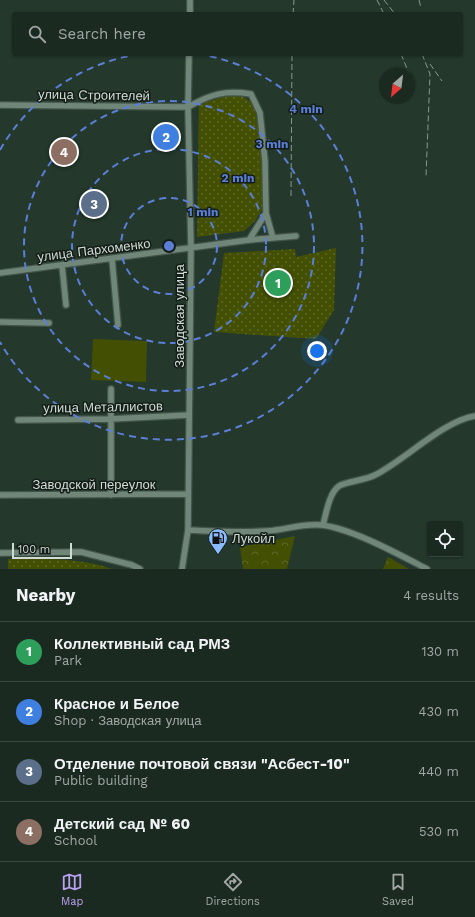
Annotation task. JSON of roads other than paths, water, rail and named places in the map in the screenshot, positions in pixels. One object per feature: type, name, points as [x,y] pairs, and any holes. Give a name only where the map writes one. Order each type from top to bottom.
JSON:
[{"type":"street","points":[[190,0],[190,12]]},
{"type":"street","name":"Заводская улица","points":[[182,569],[188,530],[191,249],[188,107],[189,56]]},
{"type":"street","points":[[188,107],[209,96],[233,91],[251,94],[260,113],[265,161],[266,213],[273,238]]},
{"type":"street","name":"улица Строителей","points":[[0,105],[188,107]]},
{"type":"street","points":[[249,240],[266,213]]},
{"type":"street","name":"улица Пархоменко","points":[[0,273],[191,249],[249,240],[296,236]]},
{"type":"street","points":[[112,259],[118,325]]},
{"type":"street","points":[[62,266],[66,305]]},
{"type":"street","points":[[0,322],[49,323]]},
{"type":"street","points":[[110,495],[111,389]]},
{"type":"street","name":"улица Металлистов","points":[[18,420],[110,419],[189,415]]},
{"type":"street","points":[[323,525],[332,495],[340,485],[375,475],[453,424],[467,417],[475,416]]},
{"type":"street","name":"Заводской переулок","points":[[0,496],[188,494]]},
{"type":"street","points":[[188,530],[227,532],[268,531],[323,525],[344,531],[398,554],[428,569]]},
{"type":"street","points":[[0,553],[81,552],[132,565],[140,569]]},
{"type":"railway","points":[[293,12],[294,0]]},
{"type":"railway","points":[[377,0],[383,12]]},
{"type":"railway","points":[[384,0],[393,12]]},
{"type":"railway","points":[[419,0],[421,8]]},
{"type":"railway","points":[[291,196],[292,56]]},
{"type":"railway","points":[[402,56],[407,68]]},
{"type":"railway","points":[[423,56],[430,74],[426,177]]},
{"type":"railway","points":[[430,64],[442,81]]},
{"type":"place","name":"Красное и Белое","points":[[166,137]]},
{"type":"place","name":"Детский сад № 60","points":[[64,152]]},
{"type":"place","name":"Отделение почтовой связи \"Асбест-10\"","points":[[94,204]]},
{"type":"place","name":"Коллективный сад РМЗ","points":[[278,283]]},
{"type":"place","name":"Лукойл","points":[[218,555]]}]
